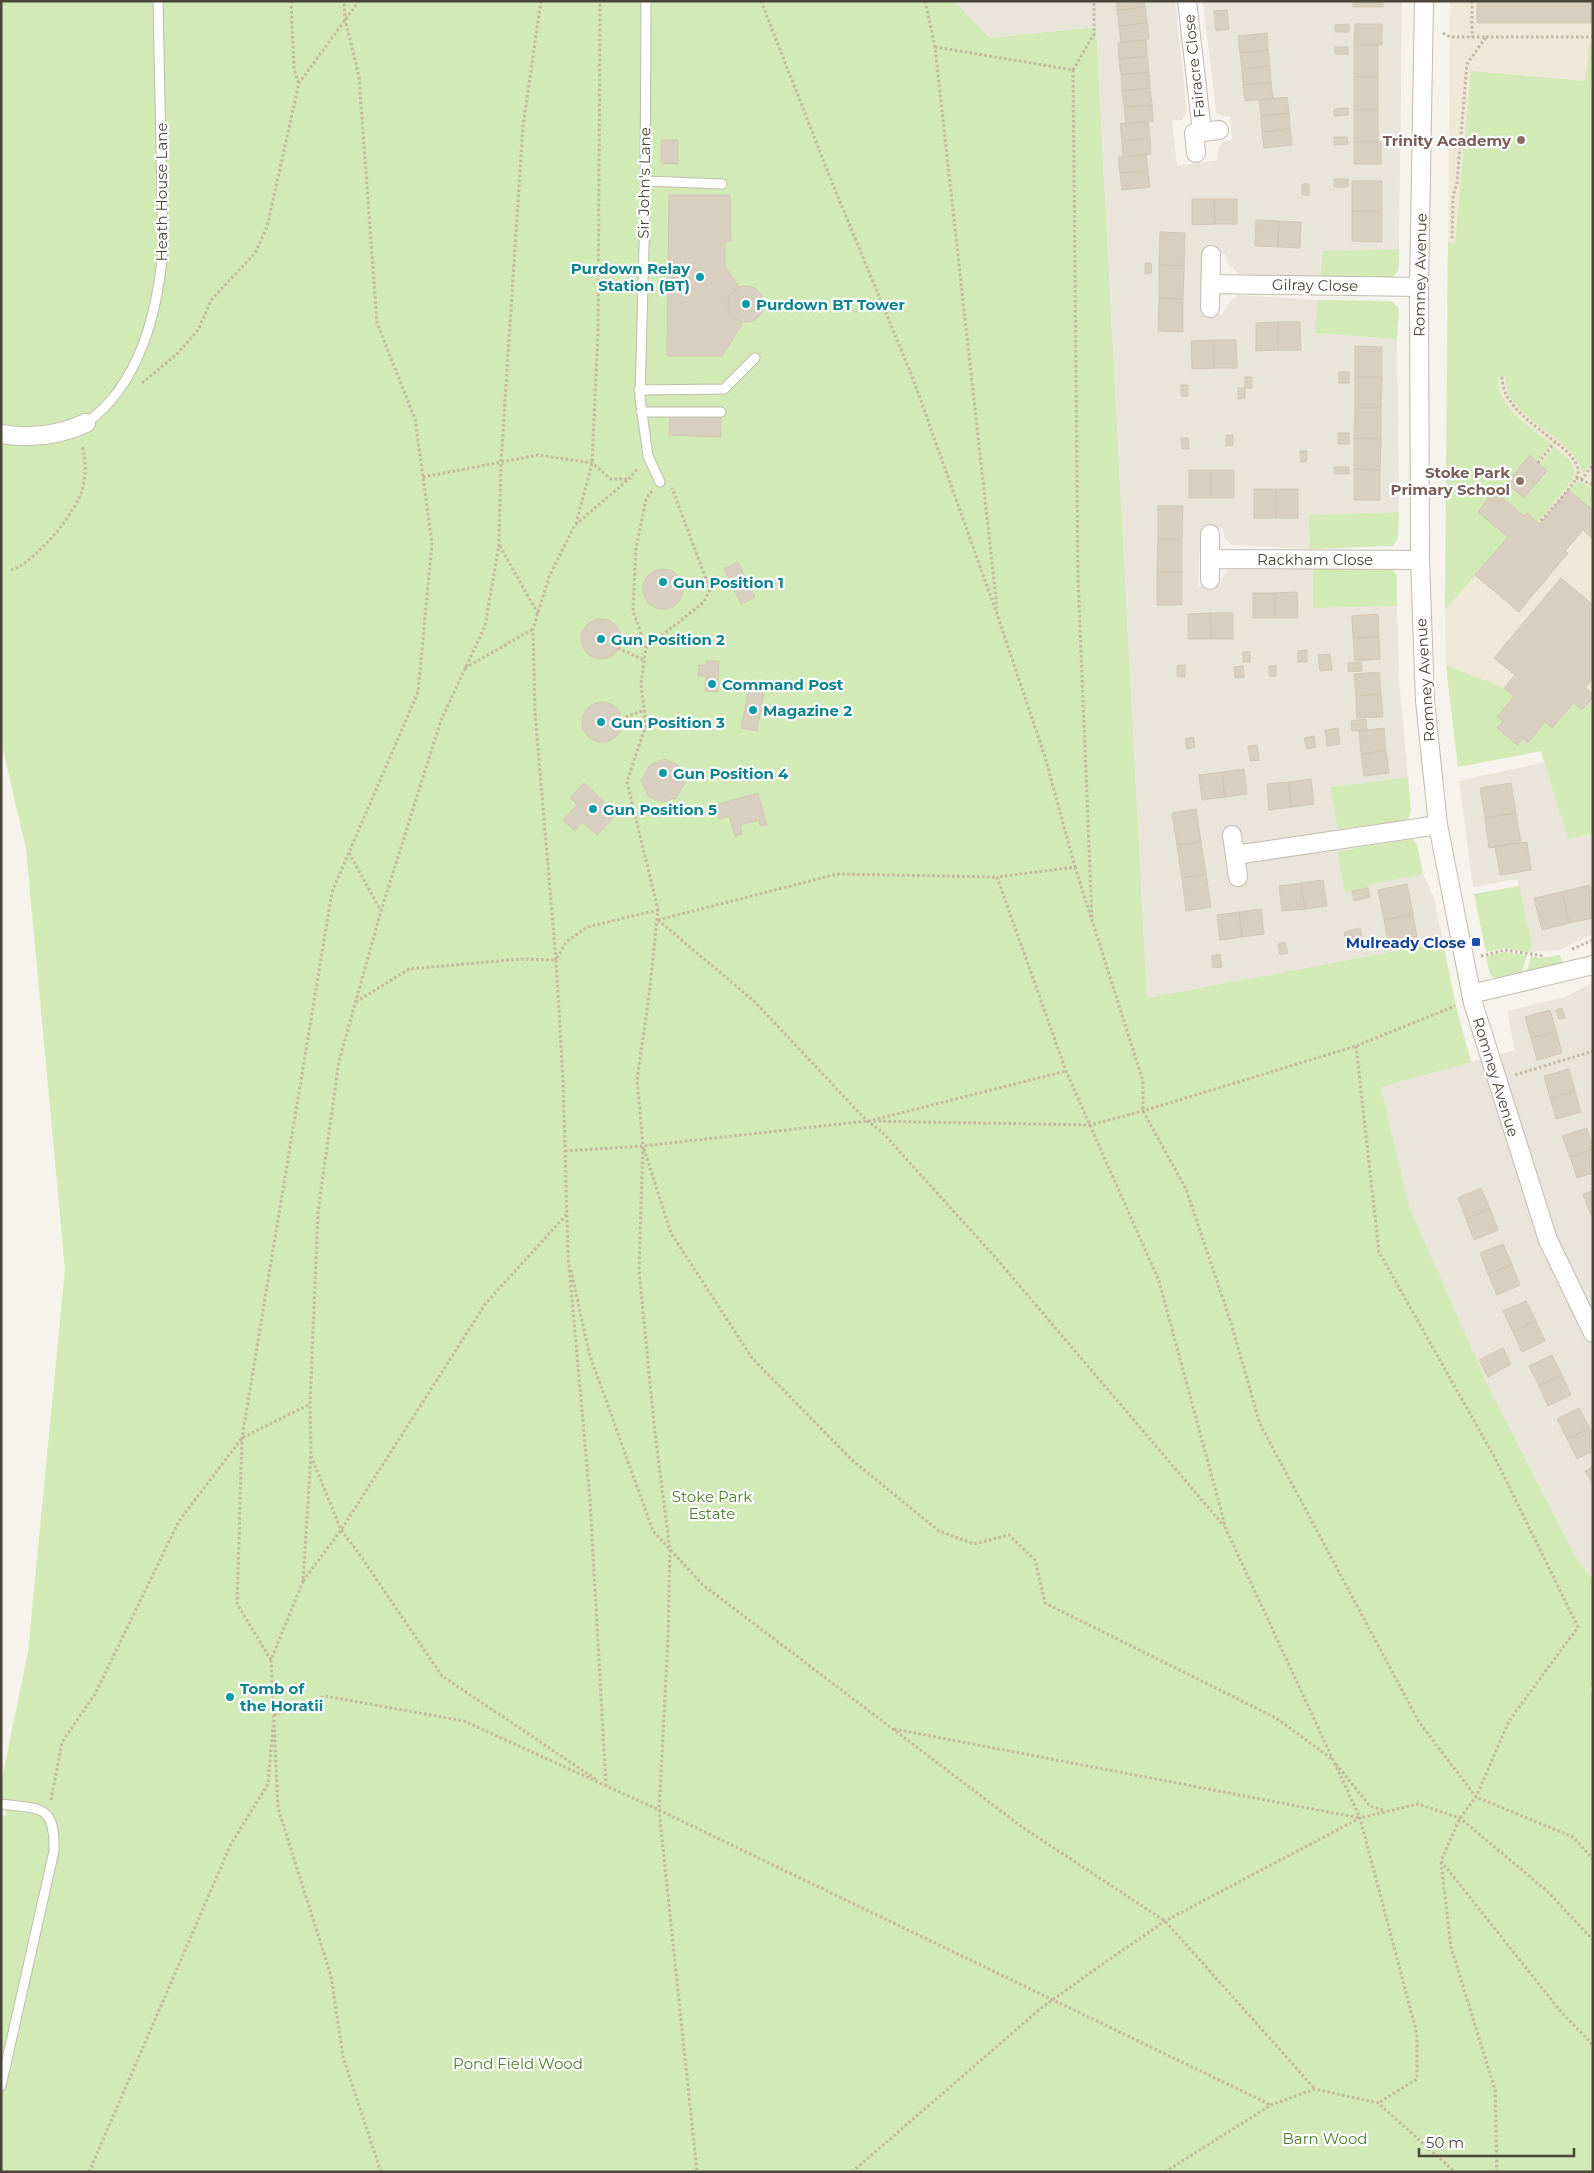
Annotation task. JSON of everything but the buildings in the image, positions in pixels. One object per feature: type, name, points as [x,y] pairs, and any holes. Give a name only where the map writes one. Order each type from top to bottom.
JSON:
[{"type":"street","name":"Fairacre Close","points":[[1187,1],[1202,132]]},
{"type":"street","name":"Romney Avenue","points":[[1424,1],[1419,287],[1420,560],[1425,701],[1438,825],[1471,994],[1548,1240],[1593,1333]]},
{"type":"street","name":"Fairacre Close","points":[[1196,153],[1194,132],[1220,130]]},
{"type":"street","points":[[1210,308],[1211,255]]},
{"type":"street","name":"Gilray Close","points":[[1211,284],[1419,287]]},
{"type":"street","name":"Heath House Lane","points":[[1,434],[38,437],[68,431],[81,425]]},
{"type":"street","points":[[1210,534],[1210,580]]},
{"type":"street","name":"Rackham Close","points":[[1210,559],[1420,560]]},
{"type":"street","points":[[1235,855],[1438,825]]},
{"type":"street","points":[[1232,835],[1238,877]]},
{"type":"street","points":[[1471,994],[1593,965]]},
{"type":"lane","name":"Heath House Lane","points":[[81,425],[104,407],[125,379],[135,362],[150,324],[157,297],[163,256],[158,1]]},
{"type":"lane","name":"Sir John's Lane","points":[[646,1],[645,181],[640,390],[641,412],[648,456],[660,482]]},
{"type":"lane","points":[[645,181],[722,184]]},
{"type":"lane","points":[[640,390],[724,389],[755,358]]},
{"type":"lane","points":[[641,412],[721,412]]},
{"type":"lane","points":[[1,1804],[36,1808],[48,1815],[55,1830],[54,1851],[1,2086]]},
{"type":"path","points":[[291,1],[294,68],[298,83]]},
{"type":"path","points":[[271,1660],[237,1604],[242,1438],[332,892],[418,692],[432,543],[416,419],[377,323],[359,77],[345,19],[344,1]]},
{"type":"path","points":[[125,379],[138,386],[177,354],[198,330],[211,300],[255,253],[267,227],[298,83],[359,1]]},
{"type":"path","points":[[303,1581],[310,1455],[310,1404],[318,1212],[339,1061],[381,911],[440,720],[485,626],[499,545],[501,462],[523,126],[541,1]]},
{"type":"path","points":[[600,1],[598,333],[592,463],[575,525],[550,577],[533,629],[535,712],[556,960],[563,1080],[568,1254],[590,1500],[606,1786]]},
{"type":"path","points":[[761,1],[831,180],[912,376],[997,614],[1045,757],[1092,924],[1143,1081],[1143,1111],[1186,1189],[1231,1323],[1260,1424],[1419,1722],[1476,1797],[1573,1837],[1593,1859]]},
{"type":"path","points":[[925,1],[935,47],[997,614]]},
{"type":"path","points":[[1092,924],[1078,578],[1073,70],[1094,34],[1094,1]]},
{"type":"path","points":[[1472,1],[1472,37]]},
{"type":"path","points":[[1424,24],[1450,37],[1593,37]]},
{"type":"path","points":[[1452,240],[1454,196],[1457,183],[1467,64],[1486,37]]},
{"type":"path","points":[[935,47],[1073,70]]},
{"type":"path","points":[[1502,377],[1505,393],[1515,408],[1575,461],[1578,471],[1576,478],[1539,523]]},
{"type":"path","points":[[11,570],[19,568],[37,553],[66,520],[83,489],[86,460],[81,425]]},
{"type":"path","points":[[1538,463],[1555,442]]},
{"type":"path","points":[[423,477],[538,456],[592,463],[612,479],[629,479]]},
{"type":"path","points":[[575,525],[629,479],[648,456]]},
{"type":"path","points":[[1581,480],[1592,466]]},
{"type":"path","points":[[1576,478],[1593,485]]},
{"type":"path","points":[[646,648],[704,602],[710,590],[673,489],[660,482],[646,499],[636,548],[633,611],[646,648],[641,685],[646,725],[626,782],[658,910],[637,1080],[643,1146],[639,1270],[655,1434],[670,1550],[668,1640],[659,1810],[697,2172]]},
{"type":"path","points":[[499,545],[538,614]]},
{"type":"path","points":[[465,668],[533,629]]},
{"type":"path","points":[[618,648],[644,660]]},
{"type":"path","points":[[621,719],[644,710]]},
{"type":"path","points":[[349,853],[381,911]]},
{"type":"path","points":[[658,920],[837,874],[997,876],[1075,867]]},
{"type":"path","points":[[997,876],[1066,1071],[1159,1281],[1226,1529],[1360,1818],[1417,2034],[1417,2080],[1378,2103]]},
{"type":"path","points":[[556,960],[566,942],[587,928],[625,920],[658,910]]},
{"type":"path","points":[[658,920],[755,1002],[867,1121],[881,1131],[995,1257],[1226,1529]]},
{"type":"path","points":[[1569,950],[1593,940]]},
{"type":"path","points":[[1464,962],[1499,951],[1549,956]]},
{"type":"path","points":[[356,1002],[409,969],[512,959],[556,960]]},
{"type":"path","points":[[565,1151],[643,1146],[867,1121],[1090,1125],[1143,1111],[1356,1046],[1456,1006]]},
{"type":"path","points":[[1356,1046],[1379,1252],[1495,1458],[1578,1626],[1509,1721],[1476,1797],[1460,1818],[1441,1861],[1451,1947],[1495,2090],[1497,2172]]},
{"type":"path","points":[[1498,1081],[1593,1051]]},
{"type":"path","points":[[867,1121],[1066,1071]]},
{"type":"path","points":[[643,1146],[671,1233],[752,1358],[852,1460],[939,1531],[974,1544],[1009,1535],[1035,1560],[1045,1603],[1276,1718],[1332,1760],[1370,1806],[1385,1811]]},
{"type":"path","points":[[381,2172],[343,2057],[331,1976],[278,1808],[271,1660],[303,1581],[341,1530],[486,1303],[566,1214]]},
{"type":"path","points":[[568,1254],[589,1353],[652,1531],[702,1585],[1022,1827],[1166,1921],[1315,2089]]},
{"type":"path","points":[[48,1815],[62,1742],[95,1694],[179,1521],[242,1438],[310,1404]]},
{"type":"path","points":[[310,1455],[341,1530],[442,1676],[606,1786]]},
{"type":"path","points":[[274,1714],[325,1696],[464,1721],[659,1810],[1270,2105]]},
{"type":"path","points":[[89,2172],[231,1844],[268,1784],[274,1714]]},
{"type":"path","points":[[892,1729],[1360,1818]]},
{"type":"path","points":[[852,2172],[1052,2000],[1166,1921],[1360,1818],[1418,1804],[1460,1818],[1547,1891],[1593,1940]]},
{"type":"path","points":[[1441,1861],[1562,2013],[1593,2045]]},
{"type":"path","points":[[1165,2172],[1270,2105],[1315,2089],[1378,2103],[1455,2172]]},
{"type":"shaded area","points":[[954,1],[1175,1],[1187,112],[1182,120],[1172,121],[1177,166],[1217,160],[1219,147],[1223,142],[1232,140],[1230,117],[1216,112],[1203,1],[1402,1],[1399,249],[1323,251],[1320,278],[1239,274],[1228,264],[1225,254],[1203,254],[1201,314],[1222,314],[1232,299],[1238,295],[1318,300],[1316,333],[1397,339],[1399,512],[1310,515],[1310,549],[1232,545],[1225,539],[1223,528],[1201,527],[1198,586],[1220,586],[1222,578],[1227,571],[1235,566],[1313,568],[1314,608],[1397,606],[1399,680],[1408,777],[1330,787],[1338,829],[1337,851],[1345,893],[1368,888],[1368,885],[1423,874],[1433,895],[1443,942],[1147,998],[1096,27],[990,38]]},
{"type":"shaded area","name":"Stoke Park Primary School","points":[[1450,1],[1593,1],[1593,834],[1568,839],[1541,751],[1458,767],[1446,665],[1445,610]]},
{"type":"shaded area","points":[[1545,762],[1568,839],[1593,834],[1593,934],[1559,950],[1529,952],[1532,944],[1517,879],[1473,887],[1459,781]]},
{"type":"shaded area","points":[[1593,983],[1593,1580],[1574,1554],[1491,1392],[1409,1206],[1381,1086],[1515,1050],[1507,1011],[1565,997]]},
{"type":"green space","name":"Stoke Park Estate","points":[[1,1],[954,1],[990,38],[1096,27],[1147,998],[1443,942],[1456,1006],[1471,1062],[1381,1087],[1409,1206],[1491,1392],[1574,1554],[1593,1580],[1593,1685],[1589,1689],[1593,1694],[1593,2172],[1,2172],[1,1816],[7,1815],[1,1796],[1,1783],[28,1652],[65,1269],[26,849],[1,741]]},
{"type":"green space","points":[[1589,44],[1593,45],[1593,464],[1591,463],[1583,474],[1577,460],[1567,448],[1527,416],[1516,404],[1508,392],[1506,377],[1498,377],[1499,388],[1509,407],[1551,444],[1537,461],[1529,456],[1507,483],[1525,498],[1547,471],[1540,464],[1554,447],[1571,463],[1575,476],[1538,522],[1528,513],[1524,516],[1494,492],[1478,512],[1508,537],[1445,610],[1448,242],[1455,244],[1471,71],[1585,81]]},
{"type":"green space","points":[[1399,249],[1399,268],[1393,278],[1320,278],[1323,251]]},
{"type":"green space","points":[[1318,300],[1392,301],[1399,309],[1397,339],[1315,333]]},
{"type":"green space","points":[[1576,481],[1593,488],[1593,510],[1568,490]]},
{"type":"green space","points":[[1399,512],[1398,538],[1393,546],[1310,549],[1309,515]]},
{"type":"green space","points":[[1313,568],[1392,569],[1397,576],[1397,606],[1313,608]]},
{"type":"green space","points":[[1446,665],[1504,688],[1514,696],[1497,716],[1503,721],[1497,728],[1517,745],[1523,738],[1528,742],[1545,722],[1552,728],[1573,703],[1582,710],[1593,697],[1593,834],[1568,839],[1541,751],[1458,767]]},
{"type":"green space","points":[[1408,777],[1411,810],[1409,818],[1403,821],[1338,829],[1330,787]]},
{"type":"green space","points":[[1412,839],[1417,844],[1423,874],[1368,885],[1368,888],[1345,893],[1337,851]]},
{"type":"green space","points":[[1519,886],[1532,944],[1529,952],[1505,948],[1486,952],[1474,894]]},
{"type":"green space","points":[[1504,952],[1527,955],[1521,975],[1499,980],[1490,975],[1486,956]]},
{"type":"green space","points":[[1560,955],[1563,967],[1526,975],[1531,956],[1540,958]]},
{"type":"place","name":"Trinity Academy","points":[[1521,140]]},
{"type":"place","name":"Purdown Relay Station (BT)","points":[[700,277]]},
{"type":"place","name":"Purdown BT Tower","points":[[746,304]]},
{"type":"place","name":"Stoke Park Primary School","points":[[1520,481]]},
{"type":"place","name":"Gun Position 1","points":[[663,582]]},
{"type":"place","name":"Gun Position 2","points":[[601,639]]},
{"type":"place","name":"Command Post","points":[[712,684]]},
{"type":"place","name":"Magazine 2","points":[[753,710]]},
{"type":"place","name":"Gun Position 3","points":[[601,722]]},
{"type":"place","name":"Gun Position 4","points":[[663,773]]},
{"type":"place","name":"Gun Position 5","points":[[593,809]]},
{"type":"place","name":"Mulready Close","points":[[1476,942]]},
{"type":"place","name":"Tomb of the Horatii","points":[[230,1697]]},
{"type":"park label","name":"Pond Field Wood","points":[[518,2063]]},
{"type":"park label","name":"Barn Wood","points":[[1325,2138]]}]
